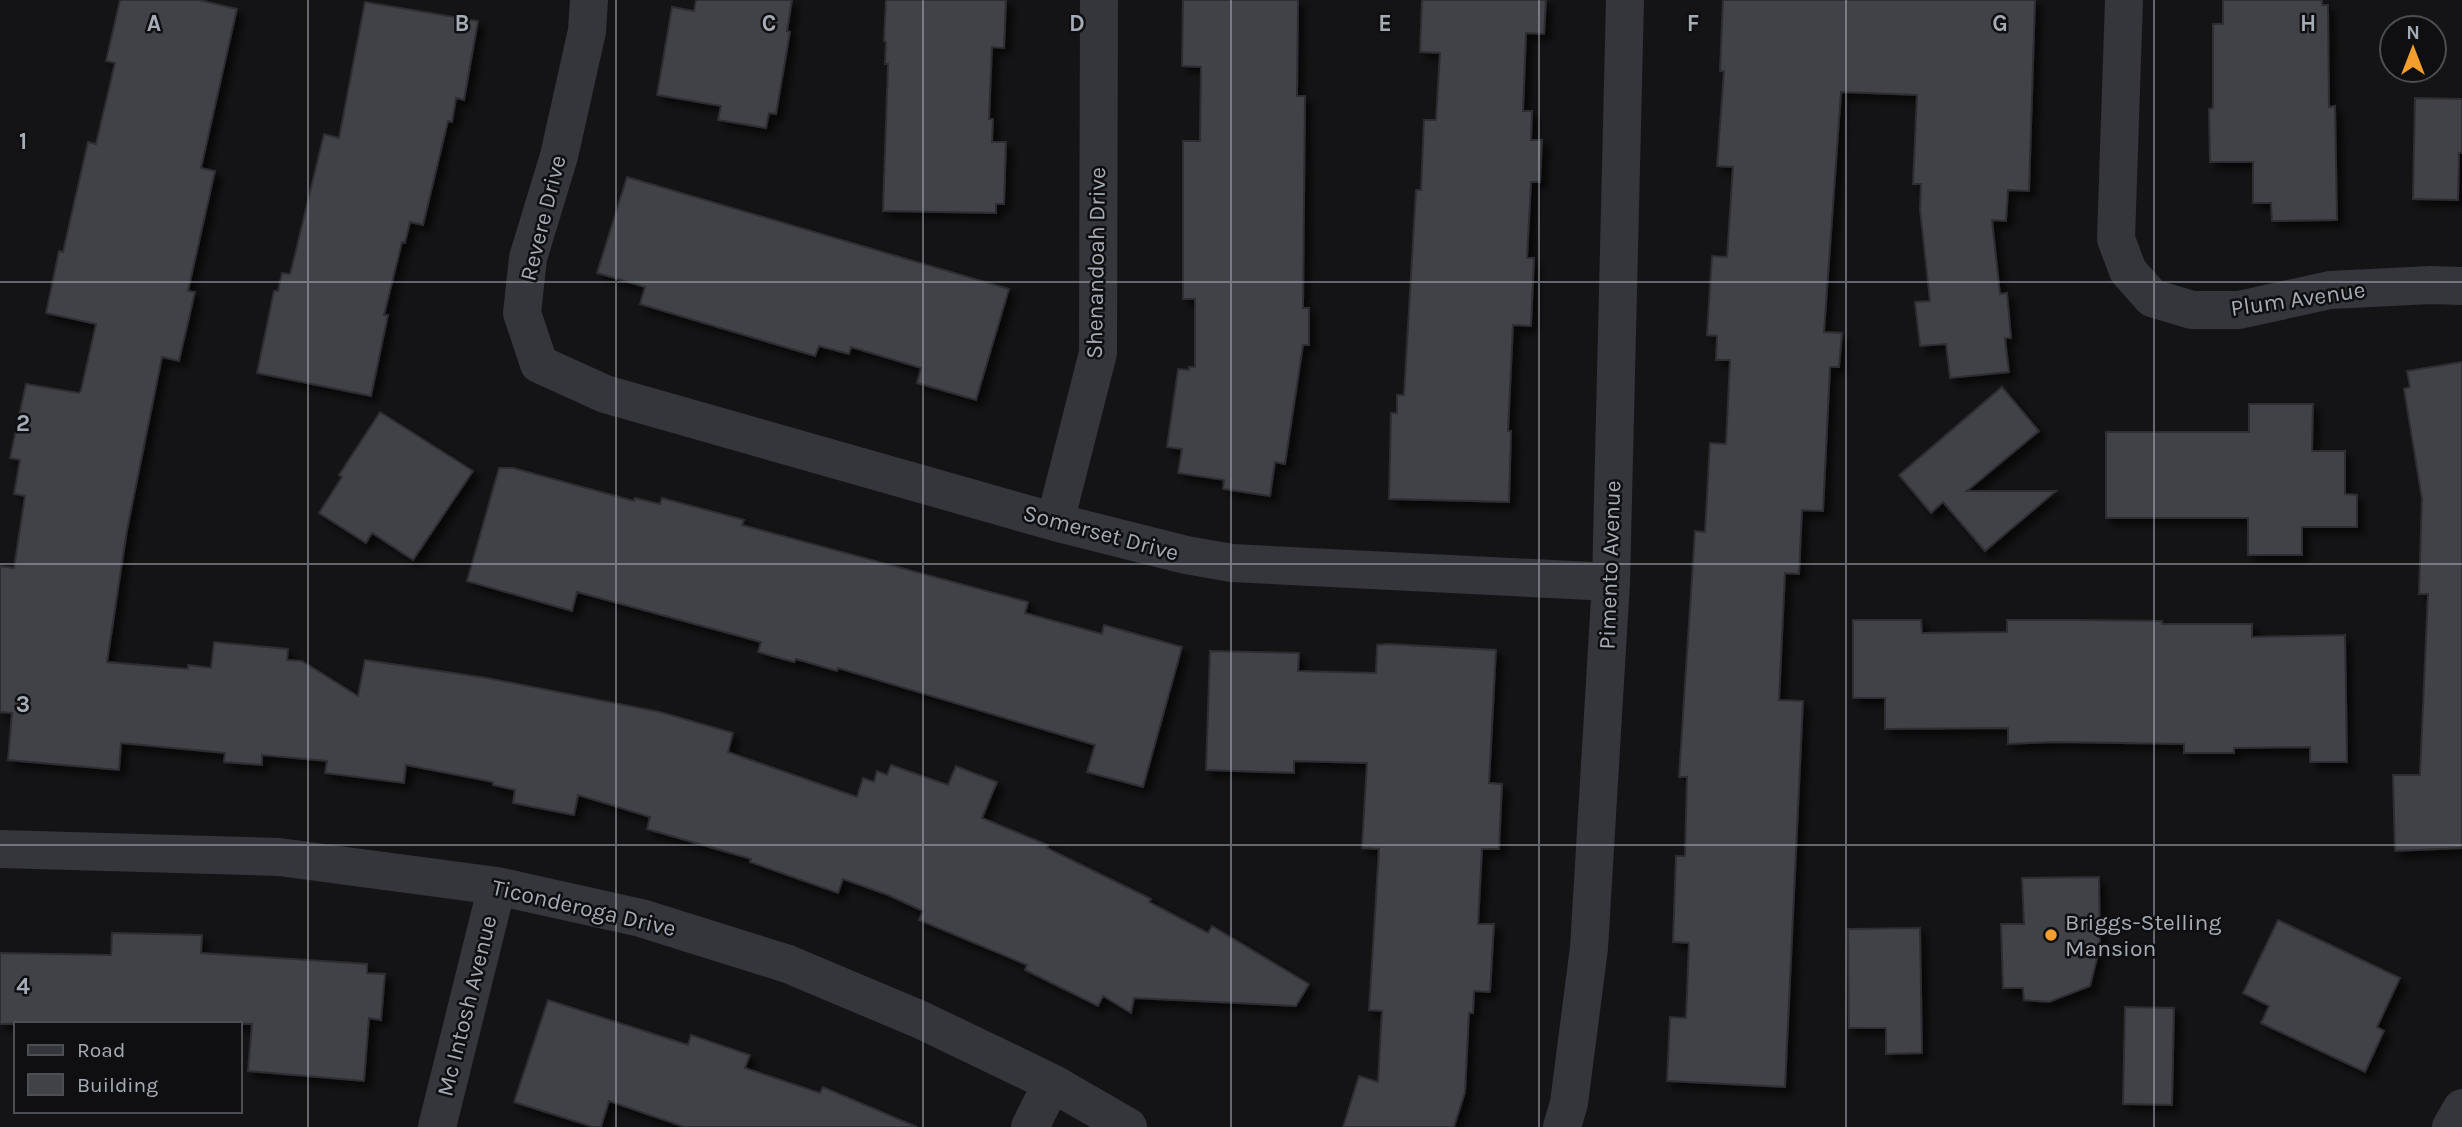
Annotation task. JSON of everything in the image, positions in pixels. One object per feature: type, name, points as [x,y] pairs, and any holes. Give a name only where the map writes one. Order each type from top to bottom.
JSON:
[{"type":"street","name":"Revere Drive","points":[[589,0],[587,31],[562,144],[528,258],[523,313],[539,364],[604,394]]},
{"type":"street","name":"Shenandoah Drive","points":[[1055,522],[1098,353],[1099,0]]},
{"type":"street","name":"Pimento Avenue","points":[[1562,1127],[1569,1103],[1589,948],[1611,582],[1625,0]]},
{"type":"street","name":"Plum Avenue","points":[[2124,0],[2116,239],[2128,271],[2152,298],[2192,310],[2239,310],[2330,290],[2462,286]]},
{"type":"street","name":"Somerset Drive","points":[[604,394],[1055,522],[1186,555],[1232,563],[1611,582]]},
{"type":"street","name":"Ticonderoga Drive","points":[[0,849],[279,857],[497,886],[641,918],[788,964],[920,1020],[1052,1083],[1128,1127]]},
{"type":"street","name":"Mc Intosh Avenue","points":[[437,1127],[497,886]]},
{"type":"street","points":[[1030,1127],[1052,1083]]},
{"type":"street","points":[[2451,1127],[2462,1108]]},
{"type":"building","points":[[120,0],[199,0],[237,9],[201,168],[215,171],[188,291],[195,292],[179,361],[162,357],[127,530],[107,662],[188,669],[188,665],[211,668],[214,642],[288,649],[287,660],[302,661],[358,696],[365,660],[487,678],[660,712],[733,733],[728,752],[857,797],[863,778],[874,782],[877,771],[887,775],[891,765],[948,785],[956,766],[997,782],[982,818],[1048,845],[1047,848],[1151,899],[1149,902],[1208,933],[1212,926],[1309,984],[1296,1006],[1134,998],[1131,1013],[1103,996],[1098,1006],[1025,970],[1027,965],[919,920],[923,911],[888,895],[843,879],[838,893],[750,862],[751,859],[647,829],[650,817],[578,795],[574,815],[513,803],[515,790],[493,785],[493,782],[406,765],[404,783],[325,773],[327,761],[262,755],[262,765],[224,762],[225,753],[121,743],[119,770],[8,760],[12,713],[0,712],[0,566],[14,568],[25,496],[14,494],[20,460],[10,458],[26,384],[79,393],[81,390],[96,324],[46,313],[59,251],[63,252],[88,142],[96,144],[115,63],[106,61]]},
{"type":"building","points":[[696,0],[792,0],[787,31],[790,32],[776,114],[769,113],[766,128],[718,120],[721,106],[657,95],[672,7],[694,11]]},
{"type":"building","points":[[886,0],[1006,0],[1004,48],[992,47],[989,119],[993,119],[992,142],[1006,142],[1004,204],[996,204],[996,213],[883,211],[888,64],[885,64],[884,41]]},
{"type":"building","points":[[1183,0],[1298,0],[1297,96],[1305,96],[1303,308],[1309,308],[1309,345],[1303,345],[1285,464],[1275,462],[1270,496],[1223,489],[1224,480],[1178,473],[1182,449],[1167,447],[1178,369],[1189,370],[1189,367],[1195,367],[1195,299],[1183,299],[1183,141],[1200,141],[1201,67],[1182,66]]},
{"type":"building","points":[[1422,0],[1546,0],[1544,34],[1526,33],[1523,111],[1532,111],[1531,140],[1542,140],[1540,182],[1531,182],[1527,258],[1534,258],[1531,326],[1513,325],[1508,431],[1511,431],[1509,502],[1389,499],[1391,413],[1397,413],[1397,395],[1404,395],[1416,190],[1421,190],[1424,120],[1436,120],[1440,53],[1420,52]]},
{"type":"building","points":[[1723,0],[2035,0],[2029,191],[2008,190],[2006,221],[1992,220],[2000,294],[2007,293],[2011,338],[2005,338],[2009,372],[1950,378],[1946,344],[1920,346],[1915,302],[1930,301],[1920,209],[1921,184],[1913,184],[1917,95],[1841,92],[1824,332],[1842,333],[1839,367],[1830,367],[1823,511],[1802,510],[1799,574],[1785,573],[1779,700],[1803,701],[1785,1087],[1667,1081],[1670,1017],[1686,1018],[1689,943],[1673,942],[1676,856],[1685,856],[1687,777],[1679,777],[1695,531],[1705,532],[1710,443],[1726,444],[1730,360],[1716,360],[1717,336],[1707,335],[1712,256],[1727,257],[1733,167],[1717,166],[1724,71],[1720,71]]},
{"type":"building","points":[[2223,0],[2322,0],[2322,5],[2328,5],[2329,107],[2335,106],[2337,220],[2272,221],[2271,203],[2253,203],[2253,162],[2210,162],[2209,109],[2213,108],[2213,24],[2223,24]]},
{"type":"building","points":[[365,2],[478,21],[464,100],[456,98],[452,122],[448,121],[423,225],[410,222],[405,243],[402,242],[384,315],[388,315],[371,396],[257,373],[274,291],[278,291],[282,273],[290,274],[291,271],[324,134],[339,138]]},
{"type":"building","points":[[2415,98],[2462,99],[2462,153],[2459,153],[2458,200],[2413,199]]},
{"type":"building","points":[[627,177],[1009,289],[976,400],[917,383],[921,368],[851,347],[849,354],[819,346],[815,356],[640,304],[645,287],[597,273]]},
{"type":"building","points":[[2462,362],[2462,848],[2395,851],[2393,775],[2420,775],[2428,594],[2419,594],[2422,499],[2404,389],[2410,387],[2407,371]]},
{"type":"building","points":[[2002,387],[2039,431],[1967,491],[2056,491],[1985,551],[1943,502],[1931,513],[1899,475]]},
{"type":"building","points":[[2249,404],[2313,404],[2312,451],[2345,451],[2345,494],[2357,495],[2357,527],[2302,527],[2302,555],[2248,555],[2248,518],[2106,518],[2106,432],[2249,432]]},
{"type":"building","points":[[380,412],[473,471],[413,560],[372,533],[366,543],[319,513],[342,477],[339,475]]},
{"type":"building","points":[[499,468],[513,468],[634,501],[635,498],[660,504],[662,498],[744,520],[742,525],[1028,602],[1025,613],[1102,634],[1104,625],[1182,647],[1143,787],[1087,772],[1095,745],[838,668],[837,671],[758,652],[761,642],[577,592],[572,611],[467,581]]},
{"type":"building","points":[[1853,620],[1921,620],[1922,633],[2007,632],[2007,620],[2072,620],[2252,624],[2252,637],[2345,635],[2347,762],[2310,762],[2310,747],[2234,748],[2234,753],[2184,753],[2184,744],[2008,744],[2008,728],[1885,729],[1885,698],[1853,698]]},
{"type":"building","points":[[1377,645],[1496,650],[1489,783],[1502,784],[1499,849],[1482,849],[1478,924],[1494,924],[1490,992],[1474,991],[1473,1013],[1469,1013],[1465,1092],[1454,1127],[1343,1127],[1359,1076],[1378,1082],[1382,1011],[1369,1010],[1379,849],[1362,848],[1367,763],[1294,761],[1294,773],[1206,770],[1210,651],[1299,653],[1298,671],[1376,673]]},
{"type":"building","name":"Briggs-Stelling Mansion","points":[[2099,877],[2100,947],[2090,986],[2049,1002],[2024,1000],[2023,988],[2003,988],[2001,924],[2024,924],[2022,878]]},
{"type":"building","points":[[2278,920],[2400,978],[2377,1027],[2384,1031],[2365,1072],[2261,1023],[2269,1006],[2243,993]]},
{"type":"building","points":[[1920,928],[1922,1053],[1886,1054],[1886,1028],[1849,1028],[1848,929]]},
{"type":"building","points":[[112,933],[202,935],[201,953],[367,964],[367,973],[385,974],[381,1020],[369,1018],[364,1081],[248,1071],[252,1024],[242,1022],[0,1024],[0,953],[111,955]]},
{"type":"building","points":[[548,1000],[688,1045],[691,1035],[750,1055],[745,1068],[820,1093],[823,1087],[917,1127],[684,1127],[609,1101],[601,1127],[593,1127],[514,1102]]},
{"type":"building","points":[[2125,1007],[2174,1008],[2172,1105],[2123,1104]]},
{"type":"place","name":"Briggs-Stelling Mansion","points":[[2051,935]]}]
